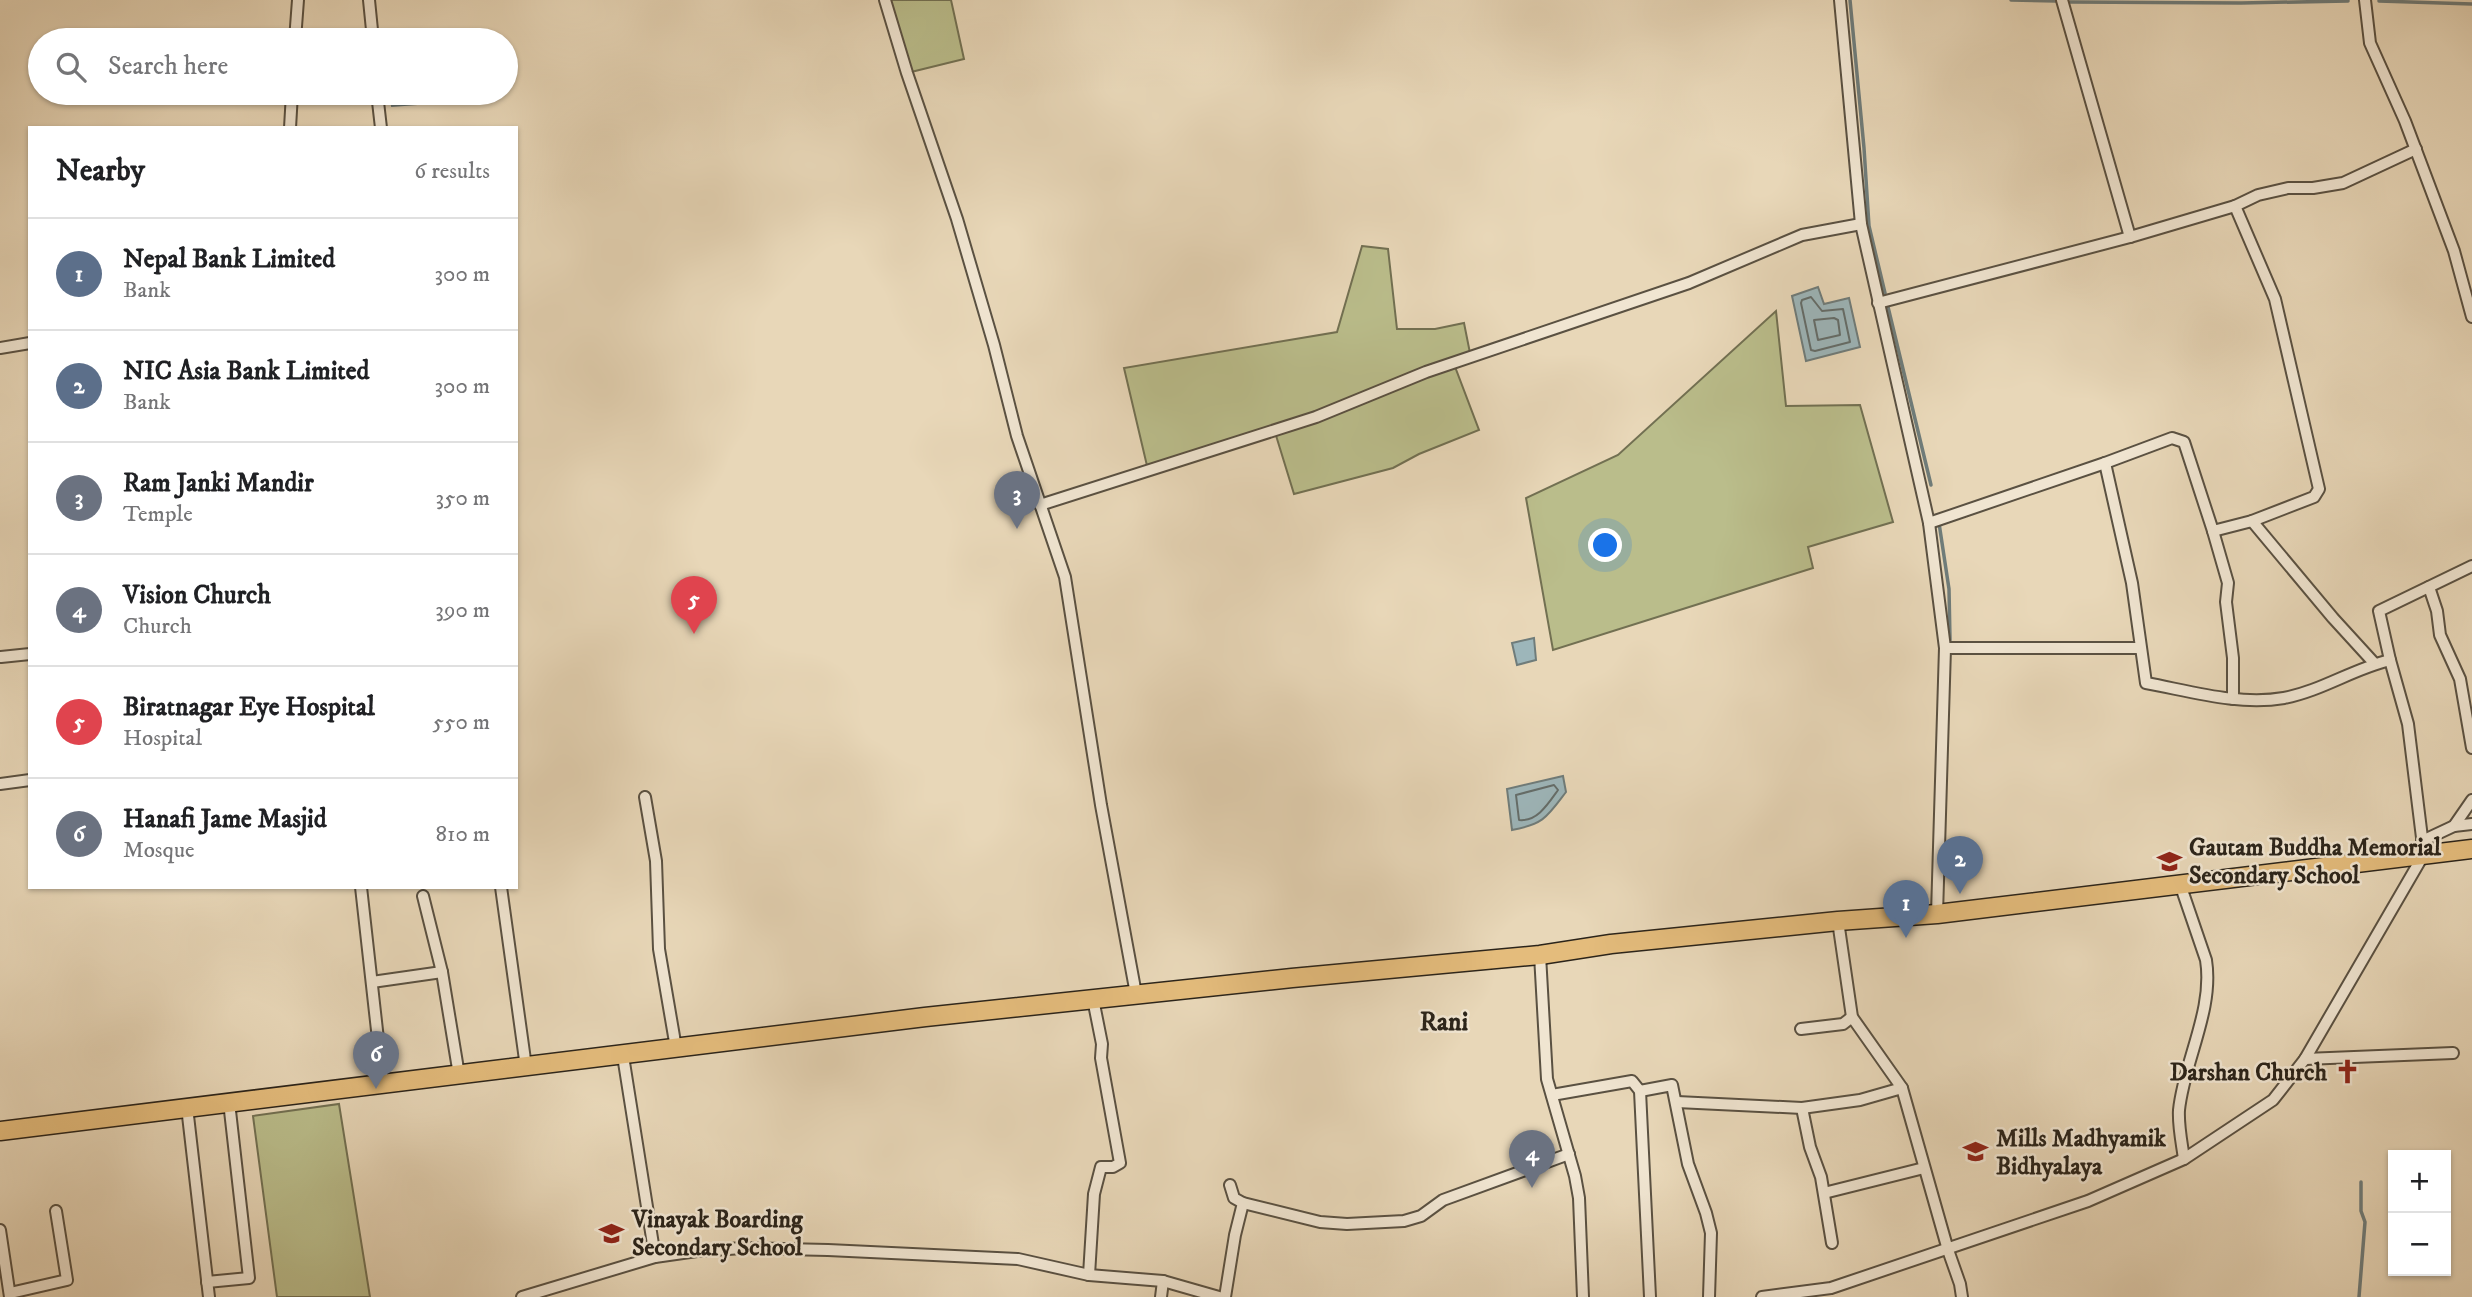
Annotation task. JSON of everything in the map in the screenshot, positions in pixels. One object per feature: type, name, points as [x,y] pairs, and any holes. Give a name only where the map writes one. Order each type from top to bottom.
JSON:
[{"type":"main road","points":[[0,1131],[1136,994],[1540,955],[1611,944],[1838,921],[1937,914],[2180,884],[2423,848],[2472,849]]},
{"type":"street","points":[[296,28],[298,0]]},
{"type":"street","points":[[369,0],[372,28]]},
{"type":"street","points":[[885,0],[957,219],[1017,436],[1065,577],[1100,797],[1136,994]]},
{"type":"street","points":[[1840,0],[1861,224],[1929,523],[1945,648],[1937,914]]},
{"type":"street","points":[[2062,0],[2130,237]]},
{"type":"street","points":[[2365,0],[2370,43],[2416,149],[2454,251],[2472,317]]},
{"type":"street","points":[[290,126],[291,105]]},
{"type":"street","points":[[378,105],[381,126]]},
{"type":"street","points":[[1878,303],[2130,237],[2235,206],[2258,195],[2288,188],[2313,188],[2343,183],[2416,149]]},
{"type":"street","points":[[2213,531],[2252,521],[2314,496],[2319,489],[2275,299],[2235,206]]},
{"type":"street","points":[[1040,505],[1316,416],[1426,372],[1689,283],[1802,236],[1861,224]]},
{"type":"street","points":[[0,348],[28,343]]},
{"type":"street","points":[[1929,523],[2172,438],[2184,442],[2228,583],[2226,602],[2233,658],[2233,699]]},
{"type":"street","points":[[2105,463],[2132,583],[2146,683],[2258,701],[2285,698],[2321,687],[2390,660]]},
{"type":"street","points":[[2252,521],[2375,664]]},
{"type":"street","points":[[2423,848],[2408,724],[2379,611],[2472,566]]},
{"type":"street","points":[[2429,587],[2437,611],[2440,635],[2460,679],[2472,748]]},
{"type":"street","points":[[1945,648],[2140,648]]},
{"type":"street","points":[[0,649],[0,658],[28,654]]},
{"type":"street","points":[[0,784],[28,780]]},
{"type":"street","points":[[645,797],[656,862],[659,949],[676,1048]]},
{"type":"street","points":[[1762,1297],[1831,1288],[2088,1200],[2184,1159],[2273,1100],[2305,1059],[2423,848],[2454,826],[2472,800]]},
{"type":"street","points":[[2454,826],[2472,824]]},
{"type":"street","points":[[2180,884],[2208,973],[2179,1110],[2184,1159]]},
{"type":"street","points":[[361,889],[383,1084]]},
{"type":"street","points":[[500,889],[526,1067]]},
{"type":"street","points":[[423,896],[442,972],[459,1075]]},
{"type":"street","points":[[1838,921],[1852,1017],[1902,1088],[1962,1297]]},
{"type":"street","points":[[1540,955],[1547,1079],[1579,1198],[1583,1297]]},
{"type":"street","points":[[372,982],[442,972]]},
{"type":"street","points":[[1089,1275],[1094,1194],[1101,1167],[1118,1166],[1120,1163],[1093,999]]},
{"type":"street","points":[[1801,1029],[1843,1024],[1852,1017]]},
{"type":"street","points":[[2305,1059],[2453,1053]]},
{"type":"street","points":[[623,1056],[656,1257]]},
{"type":"street","points":[[1552,1095],[1632,1081],[1640,1091],[1650,1297]]},
{"type":"street","points":[[1640,1091],[1672,1085],[1688,1164],[1711,1233],[1709,1297]]},
{"type":"street","points":[[1677,1102],[1802,1108],[1860,1100],[1902,1088]]},
{"type":"street","points":[[207,1282],[249,1278],[229,1102]]},
{"type":"street","points":[[187,1107],[209,1297]]},
{"type":"street","points":[[1802,1108],[1824,1193],[1832,1243]]},
{"type":"street","points":[[1230,1185],[1234,1198],[1243,1203],[1320,1222],[1396,1222],[1421,1216],[1443,1200],[1569,1154]]},
{"type":"street","points":[[1824,1193],[1924,1168]]},
{"type":"street","points":[[1225,1297],[1243,1203]]},
{"type":"street","points":[[0,1230],[3,1274],[10,1295],[67,1280],[56,1211]]},
{"type":"street","points":[[522,1297],[656,1257],[743,1248],[1018,1259],[1089,1275],[1163,1282],[1219,1297]]},
{"type":"street","points":[[1161,1297],[1163,1282]]},
{"type":"green space","points":[[885,0],[951,0],[964,59],[907,73]]},
{"type":"green space","points":[[1362,246],[1388,249],[1397,329],[1435,329],[1464,323],[1471,358],[1454,364],[1479,430],[1419,454],[1393,468],[1294,494],[1274,429],[1148,470],[1124,368],[1337,332]]},
{"type":"green space","points":[[1776,311],[1786,406],[1860,405],[1893,522],[1808,547],[1813,568],[1553,650],[1526,498],[1618,455]]},
{"type":"green space","points":[[339,1104],[370,1297],[277,1297],[253,1116]]},
{"type":"water","points":[[1818,287],[1824,304],[1849,298],[1860,347],[1806,361],[1792,296]]},
{"type":"water","points":[[1534,638],[1536,660],[1517,665],[1512,643]]},
{"type":"water","points":[[1563,776],[1566,792],[1549,813],[1538,822],[1512,830],[1507,789]]},
{"type":"waterway","points":[[1850,0],[1869,226],[1885,293]]},
{"type":"waterway","points":[[2011,0],[2056,1]]},
{"type":"waterway","points":[[2070,2],[2348,1]]},
{"type":"waterway","points":[[2379,1],[2472,4]]},
{"type":"waterway","points":[[1888,307],[1931,485]]},
{"type":"waterway","points":[[1939,523],[1949,589],[1950,640]]},
{"type":"waterway","points":[[2359,1297],[2365,1222],[2361,1211],[2361,1182]]},
{"type":"place","name":"Ram Janki Mandir","points":[[1017,529]]},
{"type":"place","name":"Biratnagar Eye Hospital","points":[[694,634]]},
{"type":"place","name":"Gautam Buddha Memorial Secondary School","points":[[2169,861]]},
{"type":"place","name":"NIC Asia Bank Limited","points":[[1960,894]]},
{"type":"place","name":"Nepal Bank Limited","points":[[1906,938]]},
{"type":"place","name":"Darshan Church","points":[[2347,1072]]},
{"type":"place","name":"Hanafi Jame Masjid","points":[[376,1089]]},
{"type":"place","name":"Mills Madhyamik Bidhyalaya","points":[[1976,1152]]},
{"type":"place","name":"Vision Church","points":[[1532,1188]]},
{"type":"place","name":"Vinayak Boarding Secondary School","points":[[612,1233]]},
{"type":"district","name":"Rani","points":[[1444,1021]]}]
